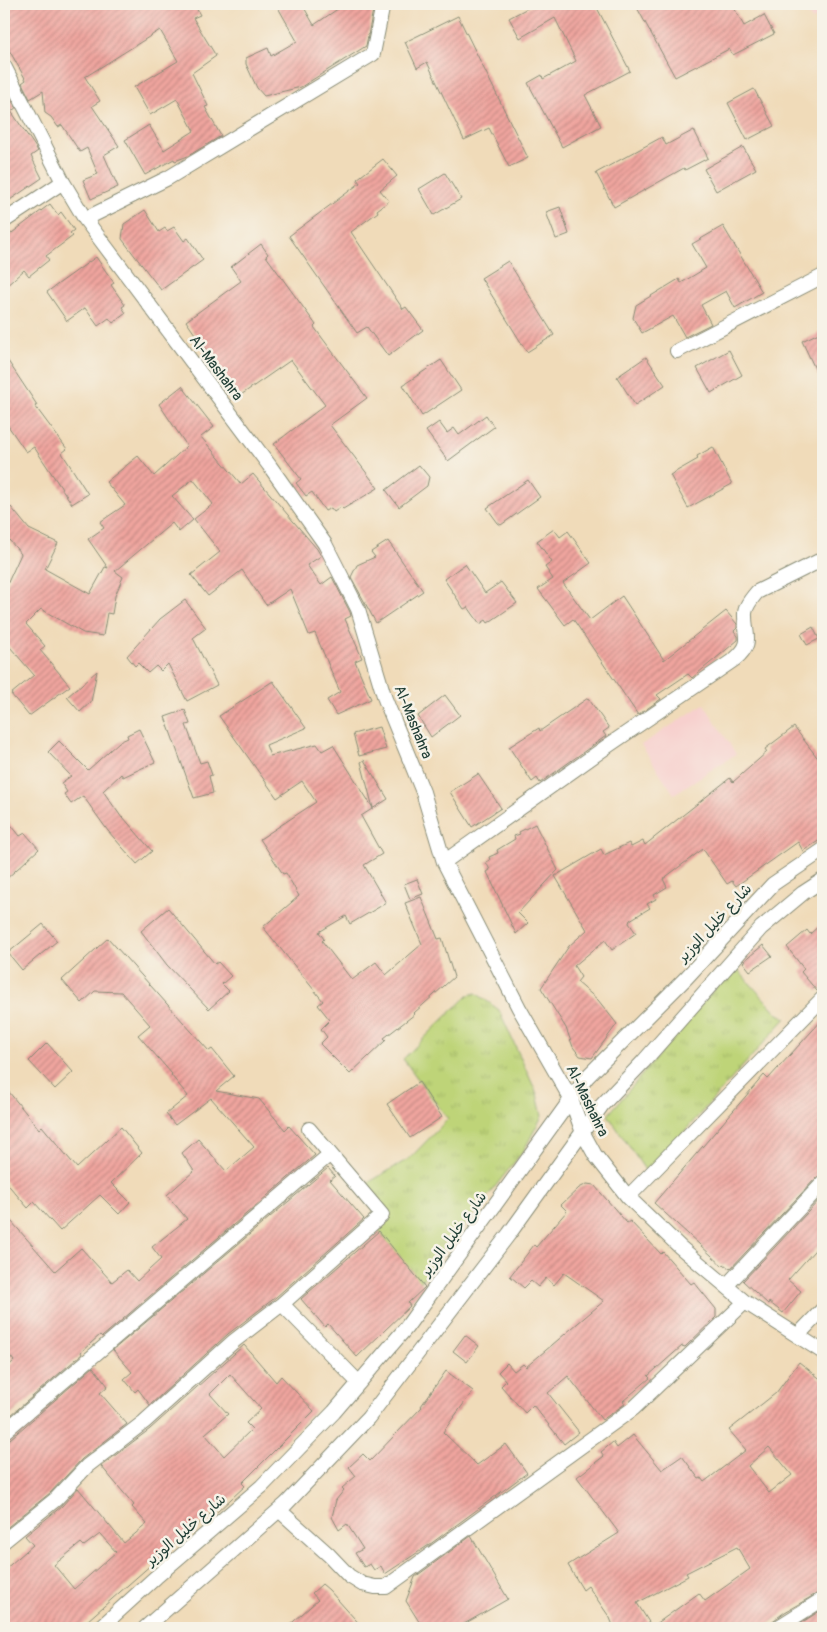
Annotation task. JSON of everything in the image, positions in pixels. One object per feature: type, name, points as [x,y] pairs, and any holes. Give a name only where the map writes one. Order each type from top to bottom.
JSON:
[{"type":"street","points":[[85,219],[168,178],[373,54],[383,4]]},
{"type":"street","name":"Al-Mashahra","points":[[4,66],[63,182],[85,219],[269,465],[325,544],[358,609],[385,699],[423,792],[444,862],[519,1008],[571,1099],[583,1133],[595,1155],[628,1197],[666,1236],[727,1285],[745,1302],[823,1352]]},
{"type":"street","points":[[4,221],[63,182]]},
{"type":"street","points":[[677,351],[823,276]]},
{"type":"street","points":[[444,862],[609,745],[735,659],[746,650],[748,637],[745,612],[749,602],[757,592],[823,559]]},
{"type":"street","name":"شارع خليل الوزير","points":[[100,1628],[262,1486],[359,1383],[406,1328],[587,1077],[686,978],[772,884],[823,850]]},
{"type":"street","points":[[145,1628],[278,1510],[368,1418],[583,1133],[602,1105],[643,1062],[761,928],[803,893],[823,880]]},
{"type":"street","points":[[628,1197],[823,998]]},
{"type":"street","points":[[4,1541],[56,1498],[87,1466],[144,1422],[234,1341],[282,1304],[382,1215],[308,1129]]},
{"type":"street","points":[[4,1432],[329,1155]]},
{"type":"street","points":[[727,1285],[823,1183]]},
{"type":"street","points":[[278,1510],[329,1555],[349,1576],[362,1584],[386,1587],[634,1408],[745,1302]]},
{"type":"street","points":[[282,1304],[359,1383]]},
{"type":"street","points":[[798,1335],[823,1309]]},
{"type":"street","points":[[777,1628],[823,1599]]},
{"type":"shaded area","points":[[796,4],[823,4],[823,14],[812,20],[810,16],[800,12]]},
{"type":"shaded area","points":[[704,704],[736,754],[674,794],[641,745]]},
{"type":"green space","points":[[734,966],[778,1014],[786,1018],[647,1173],[608,1115]]},
{"type":"green space","points":[[476,993],[499,1010],[537,1094],[542,1116],[524,1150],[420,1282],[379,1231],[388,1217],[361,1187],[410,1158],[448,1119],[403,1059],[468,995]]},
{"type":"building","points":[[4,4],[194,4],[200,15],[193,18],[216,56],[192,73],[208,106],[205,107],[221,136],[188,156],[175,161],[174,159],[145,175],[125,140],[149,125],[164,150],[194,131],[177,99],[150,115],[134,87],[178,61],[160,30],[85,77],[100,101],[92,106],[119,146],[104,155],[118,187],[91,199],[83,180],[98,174],[87,148],[80,152],[62,125],[58,127],[51,117],[45,113],[43,91],[30,99],[22,83],[26,80],[4,41]]},
{"type":"building","points":[[276,4],[302,4],[314,25],[345,4],[370,4],[373,10],[366,46],[301,87],[264,96],[257,88],[246,64],[246,58],[268,48],[271,56],[297,41]]},
{"type":"building","points":[[535,4],[595,4],[630,71],[585,95],[601,126],[562,147],[528,83],[542,75],[543,79],[576,61],[555,18],[520,38],[509,18]]},
{"type":"building","points":[[635,4],[732,4],[744,26],[764,15],[774,34],[733,55],[729,49],[675,77]]},
{"type":"building","points":[[458,16],[528,158],[509,167],[489,128],[464,140],[427,62],[417,68],[405,42]]},
{"type":"building","points":[[754,89],[774,126],[747,140],[728,103]]},
{"type":"building","points":[[7,92],[16,108],[11,111],[38,151],[31,156],[42,178],[4,204],[4,94]]},
{"type":"building","points":[[694,130],[708,158],[685,170],[684,168],[614,207],[596,173],[662,137],[666,145]]},
{"type":"building","points":[[743,147],[756,169],[716,191],[704,169]]},
{"type":"building","points":[[383,159],[397,176],[380,190],[389,201],[377,210],[378,212],[351,232],[403,309],[406,307],[423,330],[388,356],[367,327],[357,333],[289,236],[360,183],[357,179]]},
{"type":"building","points":[[445,173],[461,199],[434,215],[419,189]]},
{"type":"building","points":[[50,204],[58,215],[61,212],[74,230],[70,233],[73,236],[46,256],[49,260],[29,276],[24,270],[4,288],[4,239]]},
{"type":"building","points":[[560,207],[569,234],[556,239],[546,212]]},
{"type":"building","points":[[145,210],[159,232],[165,228],[167,231],[174,227],[184,241],[188,238],[203,260],[161,290],[122,239],[124,224]]},
{"type":"building","points":[[723,226],[762,292],[735,308],[726,291],[701,305],[711,324],[685,337],[673,316],[642,333],[633,318],[636,305],[679,279],[681,283],[706,268],[692,244]]},
{"type":"building","points":[[261,244],[268,254],[266,256],[316,325],[314,327],[367,398],[330,425],[378,488],[343,509],[341,507],[334,512],[331,508],[325,511],[312,492],[306,496],[296,483],[301,479],[274,444],[325,405],[291,360],[238,397],[186,321],[241,281],[231,267]]},
{"type":"building","points":[[96,257],[114,283],[111,285],[125,305],[122,307],[126,313],[113,323],[109,318],[98,326],[85,308],[67,321],[47,292]]},
{"type":"building","points":[[508,261],[554,335],[527,352],[481,278]]},
{"type":"building","points":[[823,331],[823,386],[802,341]]},
{"type":"building","points":[[729,350],[742,375],[711,393],[697,368]]},
{"type":"building","points":[[4,355],[37,405],[35,406],[67,449],[62,453],[88,494],[72,504],[34,447],[26,452],[4,420]]},
{"type":"building","points":[[646,357],[665,385],[635,405],[617,377]]},
{"type":"building","points":[[441,360],[461,390],[422,416],[403,385]]},
{"type":"building","points":[[182,386],[214,427],[201,437],[241,484],[253,474],[317,549],[321,556],[307,565],[321,585],[332,577],[350,612],[351,616],[345,619],[362,658],[355,661],[371,699],[336,715],[327,700],[340,692],[315,633],[309,635],[290,589],[266,605],[242,570],[208,596],[191,575],[220,552],[194,519],[213,504],[193,479],[172,496],[193,520],[179,532],[172,523],[115,571],[123,577],[115,596],[112,614],[107,613],[103,636],[83,633],[41,609],[26,624],[45,646],[40,650],[70,686],[29,716],[11,694],[34,675],[4,640],[4,591],[21,554],[4,534],[4,513],[11,507],[29,529],[58,543],[45,569],[90,594],[105,567],[108,568],[88,539],[104,528],[100,522],[125,505],[106,482],[138,456],[154,476],[187,446],[159,404]]},
{"type":"building","points":[[486,415],[494,427],[448,461],[426,431],[439,422],[447,433],[454,428],[459,435]]},
{"type":"building","points":[[713,447],[732,484],[688,508],[670,475],[698,459],[697,456]]},
{"type":"building","points":[[419,465],[429,477],[427,486],[399,507],[386,490]]},
{"type":"building","points":[[528,480],[540,497],[501,525],[487,508]]},
{"type":"building","points":[[554,529],[560,537],[568,531],[591,563],[563,583],[590,620],[622,596],[664,660],[726,611],[737,624],[737,628],[734,631],[738,636],[738,640],[692,678],[688,674],[657,695],[661,699],[638,715],[573,619],[565,625],[538,589],[553,579],[545,567],[552,562],[537,541]]},
{"type":"building","points":[[388,541],[423,591],[376,623],[351,577],[357,565],[375,557],[371,552]]},
{"type":"building","points":[[465,564],[485,593],[501,582],[517,603],[488,623],[486,620],[480,624],[468,607],[464,609],[444,579]]},
{"type":"building","points":[[185,600],[206,628],[193,638],[217,685],[187,701],[168,664],[161,671],[156,666],[148,673],[138,663],[135,666],[127,656],[160,619]]},
{"type":"building","points":[[813,627],[819,639],[807,645],[801,634]]},
{"type":"building","points":[[97,671],[91,702],[80,712],[67,697]]},
{"type":"building","points":[[273,681],[306,728],[266,745],[270,756],[317,744],[322,751],[333,745],[373,808],[361,762],[364,760],[388,799],[361,816],[382,854],[364,865],[386,903],[350,924],[346,916],[319,932],[324,939],[322,941],[352,980],[376,962],[386,975],[422,944],[405,903],[421,897],[438,939],[442,938],[454,977],[415,1014],[384,1038],[386,1040],[350,1074],[320,1044],[327,1037],[321,1029],[330,1020],[318,1005],[323,1001],[263,927],[299,896],[286,873],[283,874],[260,839],[316,802],[302,781],[277,798],[219,716]]},
{"type":"building","points":[[445,695],[460,715],[431,737],[418,716]]},
{"type":"building","points":[[588,698],[609,728],[603,732],[606,736],[540,783],[537,778],[532,782],[509,747],[539,728],[540,731]]},
{"type":"building","points":[[185,710],[190,724],[186,725],[200,763],[207,761],[212,775],[209,776],[213,793],[194,798],[165,717]]},
{"type":"building","points":[[379,727],[386,749],[359,756],[353,734]]},
{"type":"building","points":[[794,727],[823,765],[823,838],[803,851],[798,842],[736,886],[732,881],[727,884],[703,849],[663,879],[667,887],[654,895],[656,899],[647,904],[650,908],[630,920],[629,923],[636,933],[612,950],[605,940],[574,966],[581,977],[577,982],[598,1000],[617,1024],[592,1058],[580,1056],[573,1047],[566,1028],[541,988],[569,946],[587,930],[555,876],[601,849],[604,855],[629,843],[631,847],[643,841],[645,845],[730,778],[733,782],[767,752],[765,749]]},
{"type":"building","points":[[139,729],[155,762],[123,777],[121,774],[103,791],[122,818],[152,851],[137,864],[108,831],[83,796],[71,804],[64,794],[67,792],[61,783],[71,776],[48,752],[59,741],[88,770],[119,742],[128,738],[127,735]]},
{"type":"building","points":[[478,774],[501,808],[472,827],[450,792]]},
{"type":"building","points":[[4,816],[20,836],[25,833],[39,849],[4,881]]},
{"type":"building","points":[[535,824],[558,870],[518,913],[528,923],[516,934],[487,872],[490,870],[486,862],[490,860],[489,857],[498,853],[497,850],[515,839],[514,836],[520,834],[519,832]]},
{"type":"building","points":[[417,879],[423,894],[410,899],[404,884]]},
{"type":"building","points":[[168,908],[215,964],[218,962],[231,976],[222,984],[229,991],[209,1009],[167,965],[141,931]]},
{"type":"building","points":[[823,922],[823,989],[817,991],[801,972],[804,969],[787,947],[807,930],[810,934]]},
{"type":"building","points":[[43,924],[57,941],[22,970],[8,953]]},
{"type":"building","points":[[108,938],[209,1051],[212,1049],[234,1076],[216,1091],[259,1099],[285,1130],[289,1126],[315,1155],[102,1337],[100,1335],[81,1352],[82,1354],[4,1421],[4,1370],[14,1361],[4,1348],[4,1213],[55,1271],[81,1248],[112,1282],[127,1270],[137,1281],[161,1259],[152,1247],[187,1219],[167,1195],[194,1171],[182,1153],[198,1139],[226,1171],[254,1147],[211,1098],[175,1125],[166,1114],[188,1096],[172,1074],[138,1035],[150,1025],[121,992],[95,991],[82,1003],[62,980]]},
{"type":"building","points":[[763,945],[772,956],[750,971],[743,962]]},
{"type":"building","points":[[823,1019],[823,1174],[817,1177],[730,1269],[724,1264],[723,1266],[654,1203],[764,1075],[768,1079]]},
{"type":"building","points":[[47,1043],[73,1072],[55,1089],[29,1061]]},
{"type":"building","points":[[419,1082],[442,1117],[410,1138],[387,1104]]},
{"type":"building","points":[[4,1086],[39,1129],[42,1126],[77,1168],[121,1127],[142,1153],[111,1183],[130,1202],[119,1214],[100,1195],[60,1231],[34,1202],[28,1208],[4,1180]]},
{"type":"building","points":[[328,1168],[335,1176],[330,1180],[364,1219],[276,1297],[228,1334],[150,1405],[138,1389],[135,1392],[124,1379],[132,1372],[113,1350]]},
{"type":"building","points":[[587,1184],[594,1185],[627,1223],[630,1221],[661,1254],[663,1252],[691,1284],[694,1282],[716,1309],[716,1317],[685,1347],[682,1346],[648,1376],[650,1378],[623,1401],[625,1404],[602,1420],[568,1376],[548,1393],[579,1432],[564,1444],[533,1405],[525,1413],[501,1386],[506,1381],[498,1372],[507,1363],[514,1371],[523,1364],[526,1367],[604,1301],[564,1273],[554,1285],[546,1278],[538,1287],[531,1281],[524,1288],[510,1276],[534,1245],[536,1247],[567,1211],[561,1205],[579,1188]]},
{"type":"building","points":[[823,1196],[823,1241],[788,1280],[801,1291],[783,1313],[769,1302],[768,1304],[743,1281]]},
{"type":"building","points":[[379,1231],[425,1287],[408,1303],[410,1306],[357,1357],[328,1324],[325,1327],[301,1299]]},
{"type":"building","points":[[465,1335],[479,1346],[467,1362],[453,1351]]},
{"type":"building","points":[[244,1345],[276,1382],[281,1376],[314,1411],[242,1483],[245,1486],[217,1512],[215,1510],[79,1628],[4,1628],[4,1570],[33,1545],[25,1536],[62,1506],[78,1488],[124,1543],[147,1524],[132,1507],[134,1505],[101,1466],[150,1429]],"holes":[[[230,1374],[261,1409],[246,1423],[252,1429],[224,1456],[205,1434],[228,1414],[210,1394]],[[100,1534],[116,1552],[74,1589],[54,1565],[81,1543],[84,1546]]]},
{"type":"building","points":[[799,1362],[823,1381],[823,1590],[785,1612],[763,1628],[614,1628],[610,1618],[588,1586],[583,1590],[568,1565],[619,1533],[577,1477],[604,1456],[601,1452],[613,1442],[617,1448],[633,1435],[662,1470],[682,1456],[699,1479],[701,1478],[704,1482],[746,1450],[729,1430],[776,1393]],"holes":[[[769,1447],[792,1475],[769,1493],[748,1466]],[[737,1547],[750,1569],[705,1601],[699,1593],[652,1627],[637,1603],[688,1576],[686,1573]]]},
{"type":"building","points":[[93,1367],[108,1386],[100,1393],[127,1424],[82,1459],[50,1493],[4,1530],[4,1441],[10,1439]]},
{"type":"building","points":[[446,1371],[473,1391],[443,1432],[477,1465],[506,1444],[527,1473],[429,1545],[385,1574],[381,1566],[374,1570],[370,1564],[364,1567],[355,1553],[363,1549],[347,1524],[339,1530],[332,1517],[336,1500],[344,1490],[342,1488],[356,1476],[349,1467],[363,1454],[370,1461],[422,1407]]},
{"type":"building","points":[[471,1536],[508,1599],[457,1628],[423,1628],[406,1601],[415,1577]]},
{"type":"building","points":[[322,1584],[363,1628],[286,1628],[318,1600],[312,1593]]},
{"type":"building","points":[[823,1609],[823,1628],[798,1628],[796,1626]]}]
